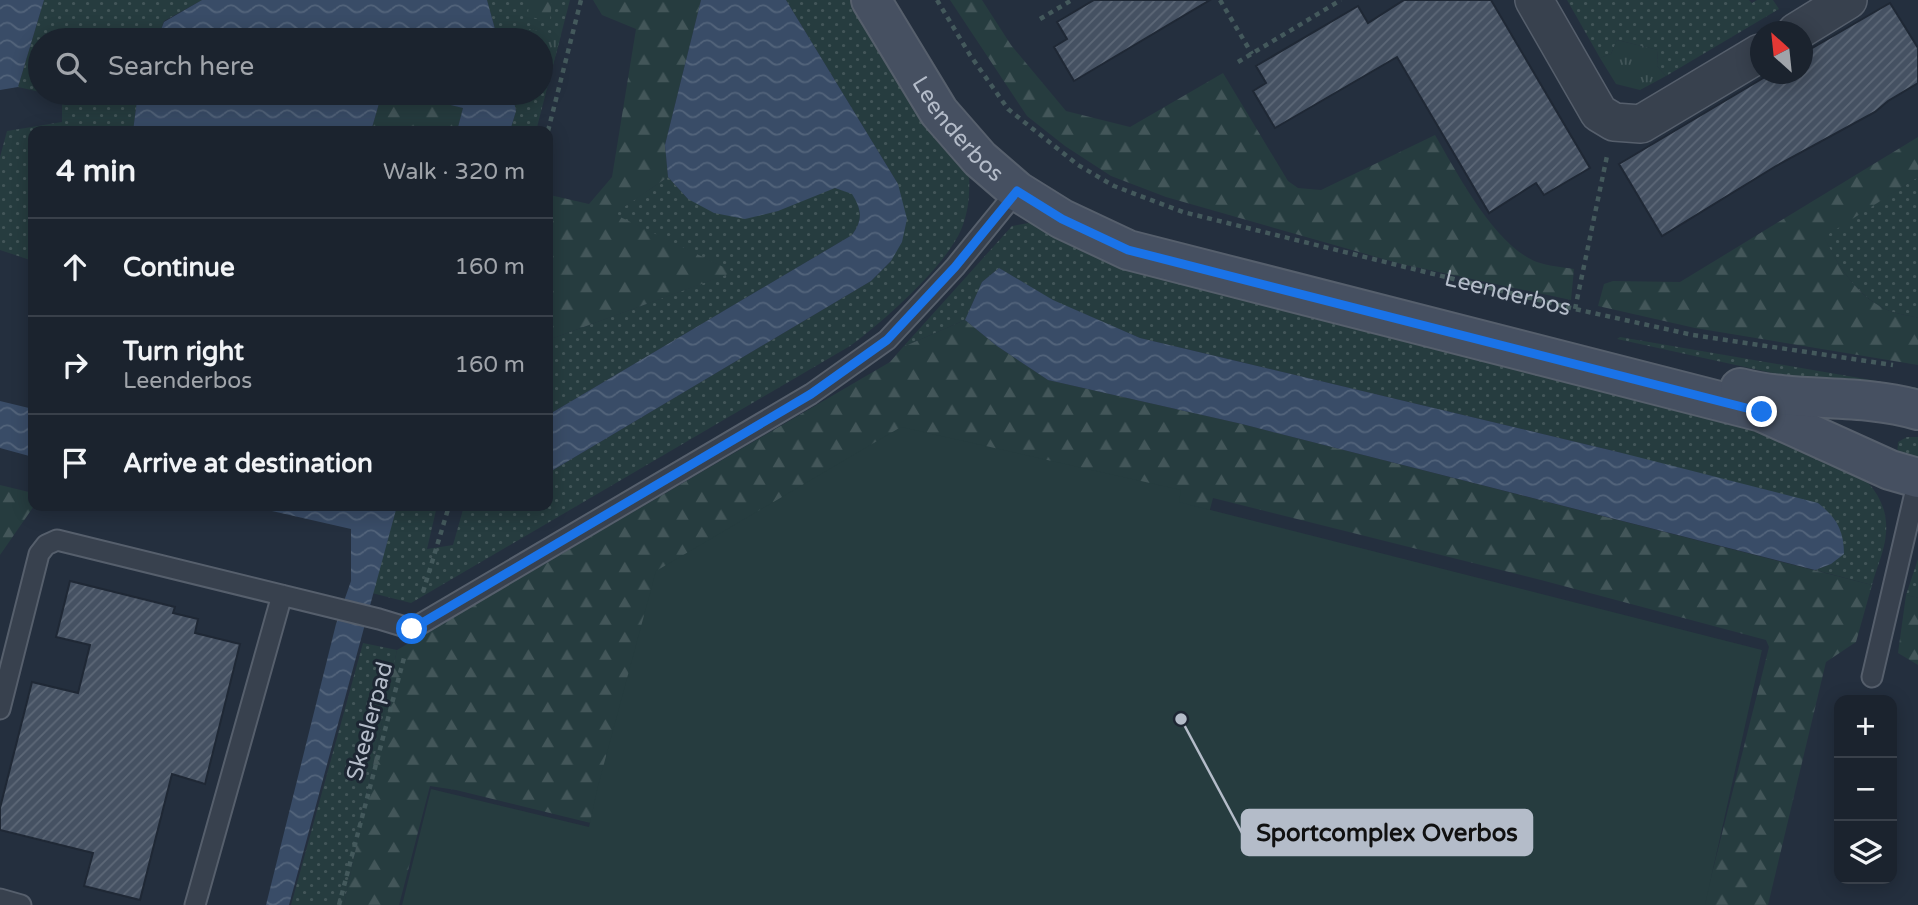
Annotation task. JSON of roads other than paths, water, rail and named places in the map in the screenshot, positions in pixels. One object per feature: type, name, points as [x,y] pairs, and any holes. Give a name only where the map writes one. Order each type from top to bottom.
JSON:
[{"type":"main road","name":"Leenderbos","points":[[871,0],[939,112],[980,159],[1017,191],[1062,219],[1128,250],[1762,412],[1876,464],[1918,479]]},
{"type":"main road","name":"Leenderbos","points":[[894,0],[949,92],[982,132],[1017,166],[1060,197],[1114,222],[1240,261],[1768,395],[1859,399],[1910,407]]},
{"type":"main road","points":[[1876,464],[1870,452],[1868,434],[1875,421],[1888,411],[1910,407]]},
{"type":"street","points":[[1534,0],[1599,113],[1614,122],[1641,124],[1750,58]]},
{"type":"street","points":[[1813,22],[1849,0]]},
{"type":"lane","points":[[0,709],[39,554],[46,545],[57,540],[412,629],[811,394],[887,340],[955,267],[1017,191]]},
{"type":"lane","points":[[1872,677],[1918,479]]},
{"type":"lane","points":[[195,905],[282,595]]},
{"type":"lane","points":[[0,899],[21,905]]},
{"type":"water","points":[[0,0],[44,0],[36,28],[28,28],[28,54],[18,87],[0,90]]},
{"type":"water","points":[[202,0],[487,0],[495,28],[162,28],[164,22]]},
{"type":"water","points":[[701,0],[786,0],[898,184],[907,219],[902,242],[891,261],[871,281],[553,470],[553,412],[852,235],[858,225],[859,210],[852,194],[835,188],[778,211],[745,219],[714,213],[688,199],[668,177],[665,145]]},
{"type":"water","points":[[136,105],[379,105],[372,126],[134,126]]},
{"type":"water","points":[[451,105],[515,105],[516,111],[512,126],[458,126],[463,108]]},
{"type":"water","points":[[999,268],[1053,300],[1140,338],[1622,453],[1818,503],[1838,525],[1844,554],[1831,564],[1815,570],[1242,424],[1048,380],[997,346],[965,320],[982,282]]},
{"type":"water","points":[[0,401],[28,408],[28,456],[0,448]]},
{"type":"water","points":[[272,511],[396,511],[289,905],[266,905],[336,624],[351,581],[351,529]]},
{"type":"place","name":"Sportcomplex Overbos","points":[[1181,719]]}]
